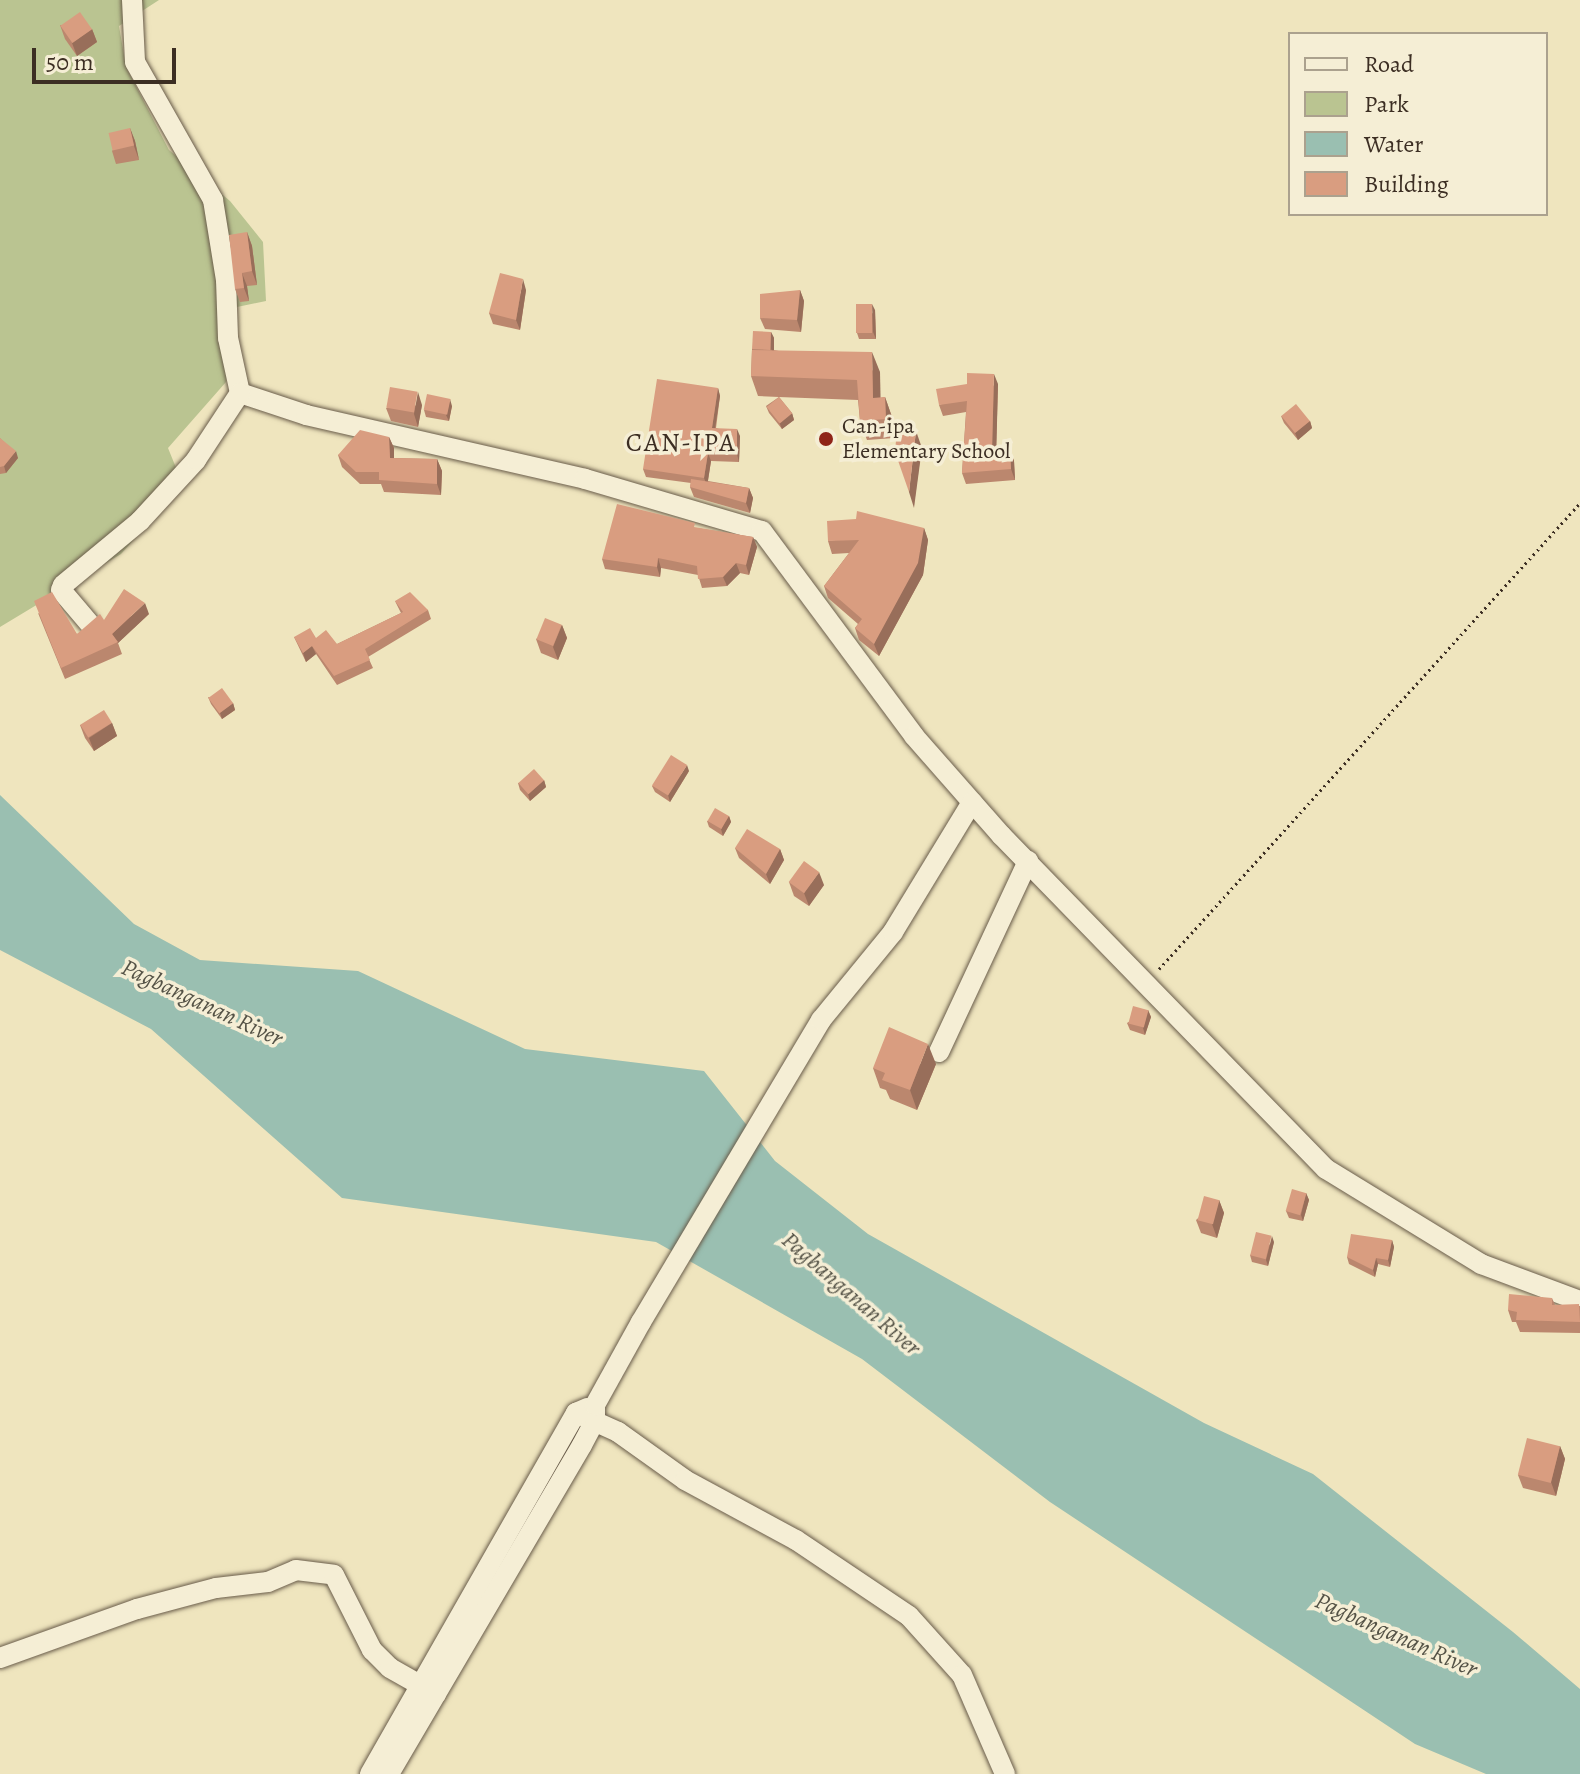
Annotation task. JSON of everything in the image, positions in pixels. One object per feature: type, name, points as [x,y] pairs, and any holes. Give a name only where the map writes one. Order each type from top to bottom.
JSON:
[{"type":"street","points":[[89,623],[61,587],[140,521],[187,470],[240,393],[228,338],[226,280],[213,200],[135,62],[132,0]]},
{"type":"street","points":[[240,393],[306,415],[585,479],[762,531],[914,736],[972,802],[1148,981],[1326,1169],[1481,1264],[1580,1301]]},
{"type":"street","points":[[389,1774],[429,1691],[641,1322],[821,1020],[893,932],[972,802]]},
{"type":"street","points":[[939,1052],[1028,861]]},
{"type":"street","points":[[589,1413],[685,1480],[796,1540],[909,1616],[962,1675],[1005,1774]]},
{"type":"street","points":[[0,1658],[137,1609],[216,1588],[268,1582],[296,1570],[334,1575],[372,1650],[429,1691]]},
{"type":"street","points":[[370,1774],[429,1691]]},
{"type":"path","points":[[1148,981],[1580,503]]},
{"type":"green space","points":[[0,0],[159,0],[119,26],[126,67],[169,150],[230,201],[263,242],[266,301],[237,307],[226,382],[168,448],[183,485],[121,554],[0,627]]},
{"type":"water","name":"Pagbanganan River","points":[[0,795],[134,924],[200,960],[358,971],[525,1049],[704,1071],[775,1161],[868,1234],[1204,1423],[1313,1474],[1513,1632],[1580,1689],[1580,1774],[1486,1774],[1415,1744],[1050,1502],[862,1359],[656,1242],[342,1198],[151,1029],[0,950]]},
{"type":"building","points":[[80,12],[92,29],[72,43],[60,26]]},
{"type":"building","points":[[130,128],[134,146],[113,150],[109,133]]},
{"type":"building","points":[[247,232],[252,271],[242,273],[244,288],[235,289],[229,235]]},
{"type":"building","points":[[500,273],[523,279],[516,320],[489,313]]},
{"type":"building","points":[[800,290],[797,320],[760,318],[760,294]]},
{"type":"building","points":[[856,304],[872,304],[872,333],[856,333]]},
{"type":"building","points":[[753,331],[771,332],[770,350],[752,349]]},
{"type":"building","points":[[752,350],[872,352],[873,398],[885,397],[886,419],[860,421],[857,380],[751,376]]},
{"type":"building","points":[[967,373],[994,374],[992,451],[1010,450],[1011,469],[962,473],[967,401],[939,405],[936,389],[967,384]]},
{"type":"building","points":[[657,379],[718,388],[712,428],[737,429],[737,454],[708,453],[704,478],[643,469]]},
{"type":"building","points":[[390,387],[418,392],[414,413],[386,408]]},
{"type":"building","points":[[427,394],[450,399],[447,415],[424,410]]},
{"type":"building","points":[[779,397],[792,413],[780,423],[767,407]]},
{"type":"building","points":[[1296,404],[1310,421],[1295,433],[1281,416]]},
{"type":"building","points":[[897,429],[916,431],[909,492],[895,452]]},
{"type":"building","points":[[360,430],[389,437],[390,458],[437,459],[437,484],[379,480],[379,472],[356,472],[338,455]]},
{"type":"building","points":[[0,438],[16,451],[0,467]]},
{"type":"building","points":[[691,479],[749,488],[746,503],[690,487]]},
{"type":"building","points":[[617,504],[695,523],[694,527],[753,537],[746,565],[736,563],[723,577],[698,579],[697,566],[658,558],[657,567],[602,559]]},
{"type":"building","points":[[857,511],[924,528],[918,563],[874,644],[855,628],[862,619],[824,586],[859,540],[828,541],[827,521],[856,519]]},
{"type":"building","points":[[124,589],[145,603],[112,634],[118,642],[61,668],[34,601],[52,592],[77,634],[100,614],[104,620]]},
{"type":"building","points":[[410,592],[428,610],[365,649],[370,660],[334,676],[312,646],[303,653],[294,637],[310,628],[316,638],[326,630],[337,644],[403,612],[395,601]]},
{"type":"building","points":[[545,618],[562,625],[553,646],[536,639]]},
{"type":"building","points":[[222,688],[233,703],[219,713],[208,698]]},
{"type":"building","points":[[104,710],[112,723],[88,738],[80,725]]},
{"type":"building","points":[[671,755],[687,765],[668,796],[652,786]]},
{"type":"building","points":[[534,769],[544,780],[528,794],[518,783]]},
{"type":"building","points":[[715,808],[729,816],[721,829],[708,821]]},
{"type":"building","points":[[747,829],[780,849],[766,874],[735,848]]},
{"type":"building","points":[[804,861],[819,872],[804,893],[789,882]]},
{"type":"building","points":[[1133,1006],[1148,1010],[1144,1028],[1128,1023]]},
{"type":"building","points":[[889,1027],[928,1044],[910,1090],[882,1080],[885,1073],[873,1068]]},
{"type":"building","points":[[1292,1189],[1306,1193],[1300,1215],[1286,1211]]},
{"type":"building","points":[[1204,1196],[1219,1200],[1213,1224],[1198,1220]]},
{"type":"building","points":[[1256,1232],[1272,1236],[1266,1259],[1250,1255]]},
{"type":"building","points":[[1351,1234],[1392,1240],[1388,1260],[1376,1258],[1373,1270],[1347,1257]]},
{"type":"building","points":[[1509,1294],[1552,1298],[1552,1305],[1579,1304],[1580,1322],[1516,1320],[1517,1312],[1508,1310]]},
{"type":"building","points":[[1527,1438],[1560,1446],[1551,1483],[1518,1475]]},
{"type":"place","name":"Can-ipa Elementary School","points":[[826,439]]},
{"type":"district","name":"CAN-IPA","points":[[681,443]]}]
